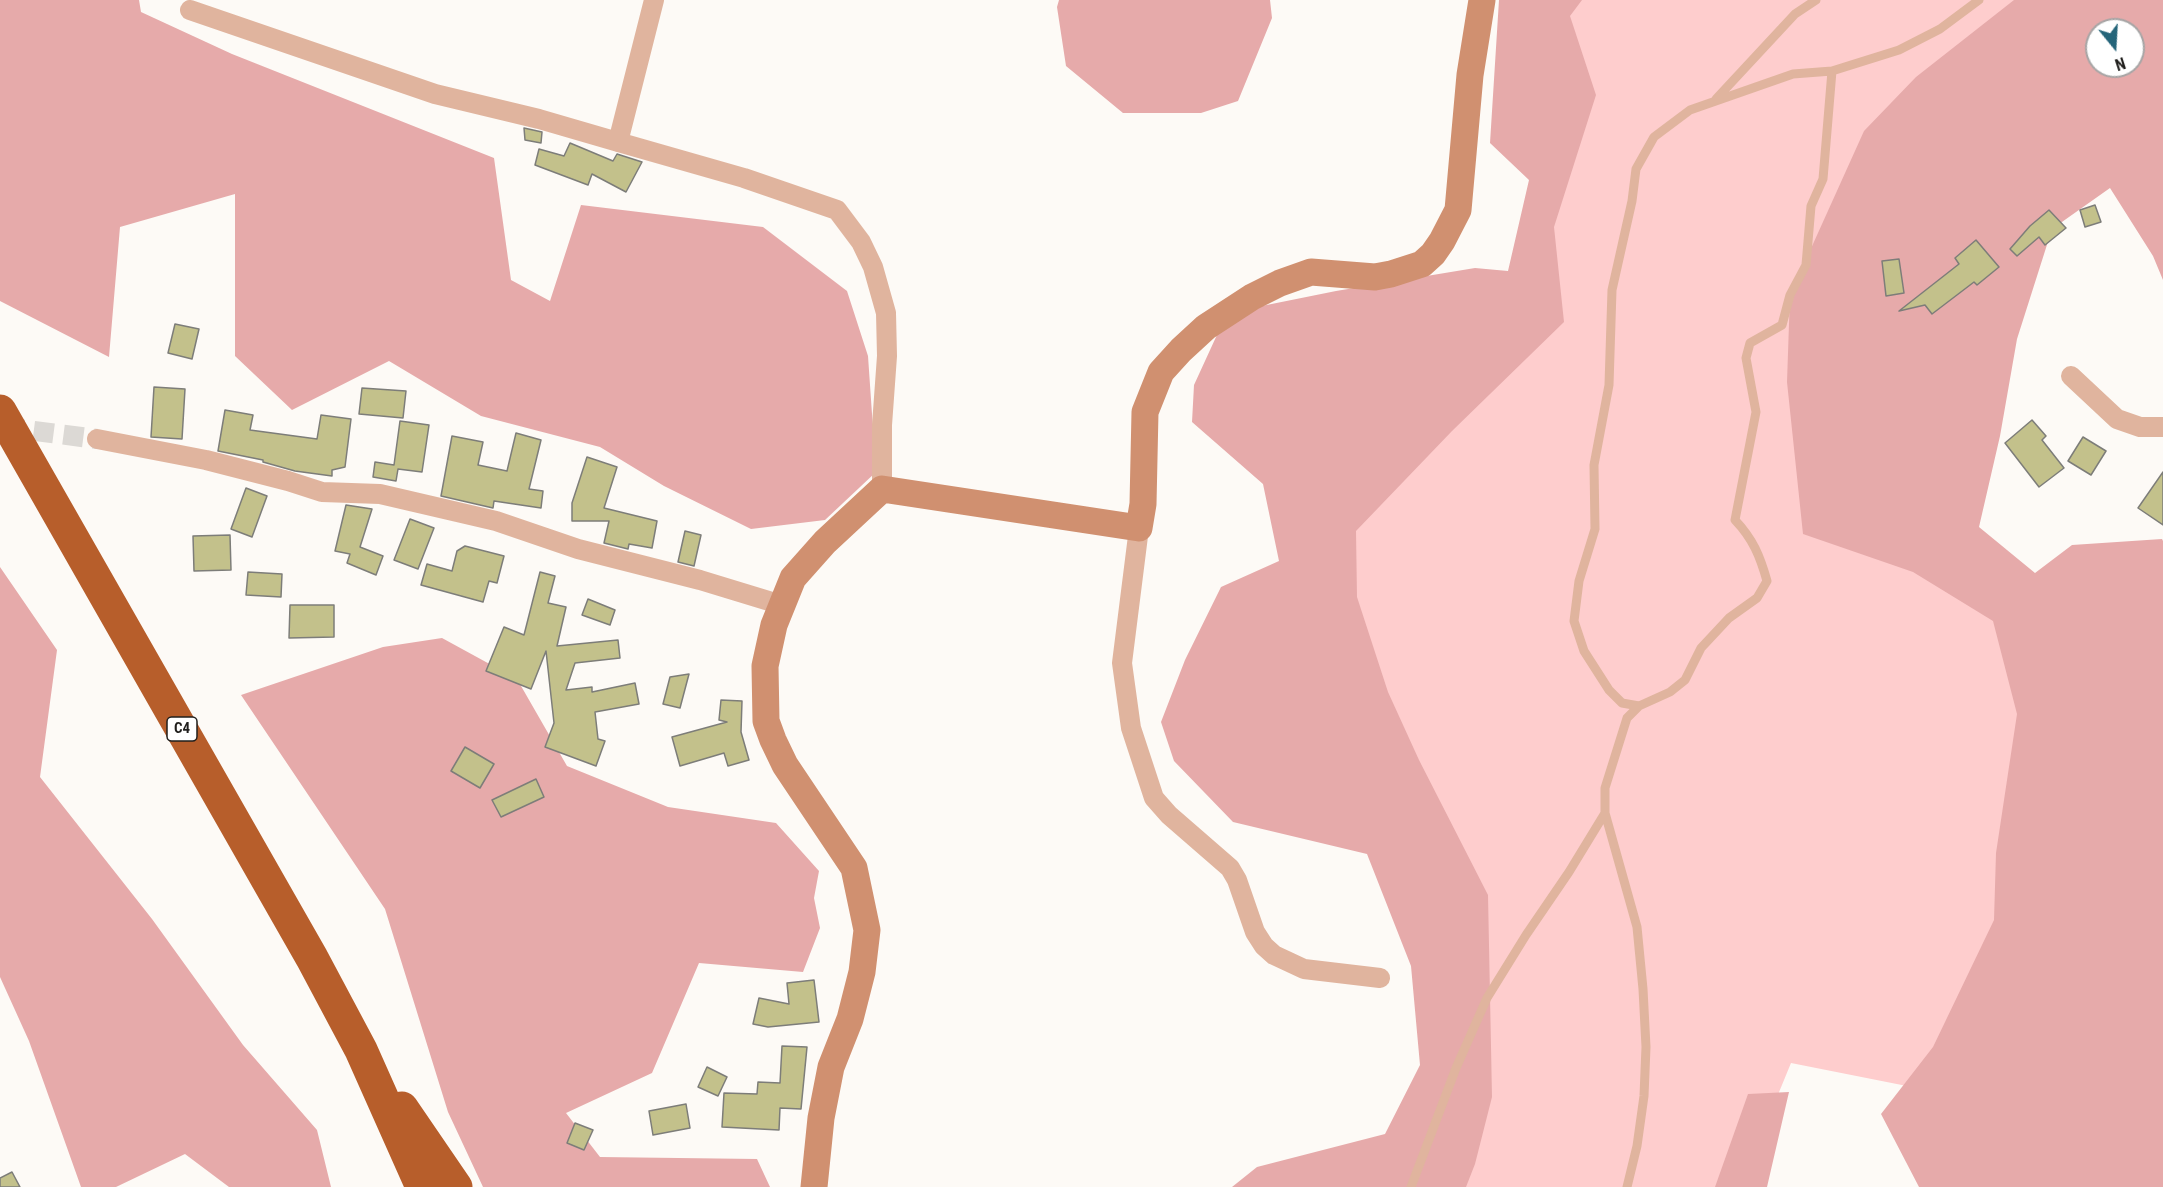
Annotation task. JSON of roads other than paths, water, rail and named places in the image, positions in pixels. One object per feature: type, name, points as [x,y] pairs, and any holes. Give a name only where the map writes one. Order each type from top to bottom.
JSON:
[{"type":"highway","name":"C4","points":[[0,411],[312,958],[361,1050],[422,1187]]},
{"type":"highway","points":[[361,1050],[456,1187]]},
{"type":"street","points":[[618,142],[654,0]]},
{"type":"street","points":[[1380,978],[1304,969],[1274,955],[1264,946],[1255,932],[1237,880],[1230,868],[1169,815],[1154,798],[1131,728],[1122,663],[1143,504],[1144,412],[1161,372],[1180,350],[1206,327],[1252,297],[1280,283],[1311,272],[1375,277],[1409,270],[1422,264],[1433,254],[1458,210],[1470,75],[1482,0]]},
{"type":"street","points":[[190,10],[435,94],[539,119],[744,178],[837,210],[861,242],[873,267],[886,313],[887,356],[882,425],[882,489],[825,542],[793,578],[774,625],[765,666],[766,721],[785,765],[854,868],[867,930],[862,972],[850,1019],[831,1067],[823,1108],[814,1187]]},
{"type":"street","points":[[2071,376],[2116,419],[2140,427],[2163,427]]},
{"type":"street","points":[[97,439],[206,459],[322,492],[380,494],[496,521],[578,549],[700,580],[782,605]]},
{"type":"street","points":[[882,489],[1139,528]]},
{"type":"lane","points":[[1714,101],[1795,14],[1816,0]]},
{"type":"lane","points":[[1639,706],[1622,703],[1610,690],[1584,651],[1574,621],[1579,581],[1595,529],[1594,465],[1609,385],[1612,290],[1632,201],[1636,169],[1654,137],[1690,110],[1793,74],[1832,71],[1899,50],[1940,29],[1978,0]]},
{"type":"lane","points":[[1627,1187],[1637,1146],[1644,1096],[1646,1047],[1643,989],[1637,927],[1605,813],[1605,788],[1627,718],[1639,706],[1671,692],[1685,680],[1701,648],[1729,618],[1757,598],[1767,581],[1749,536],[1735,520],[1756,412],[1746,358],[1750,343],[1782,325],[1790,295],[1806,265],[1811,206],[1823,179],[1832,71]]},
{"type":"lane","points":[[1411,1187],[1456,1068],[1487,998],[1605,813]]},
{"type":"tunnel","points":[[4,427],[97,439]]}]
